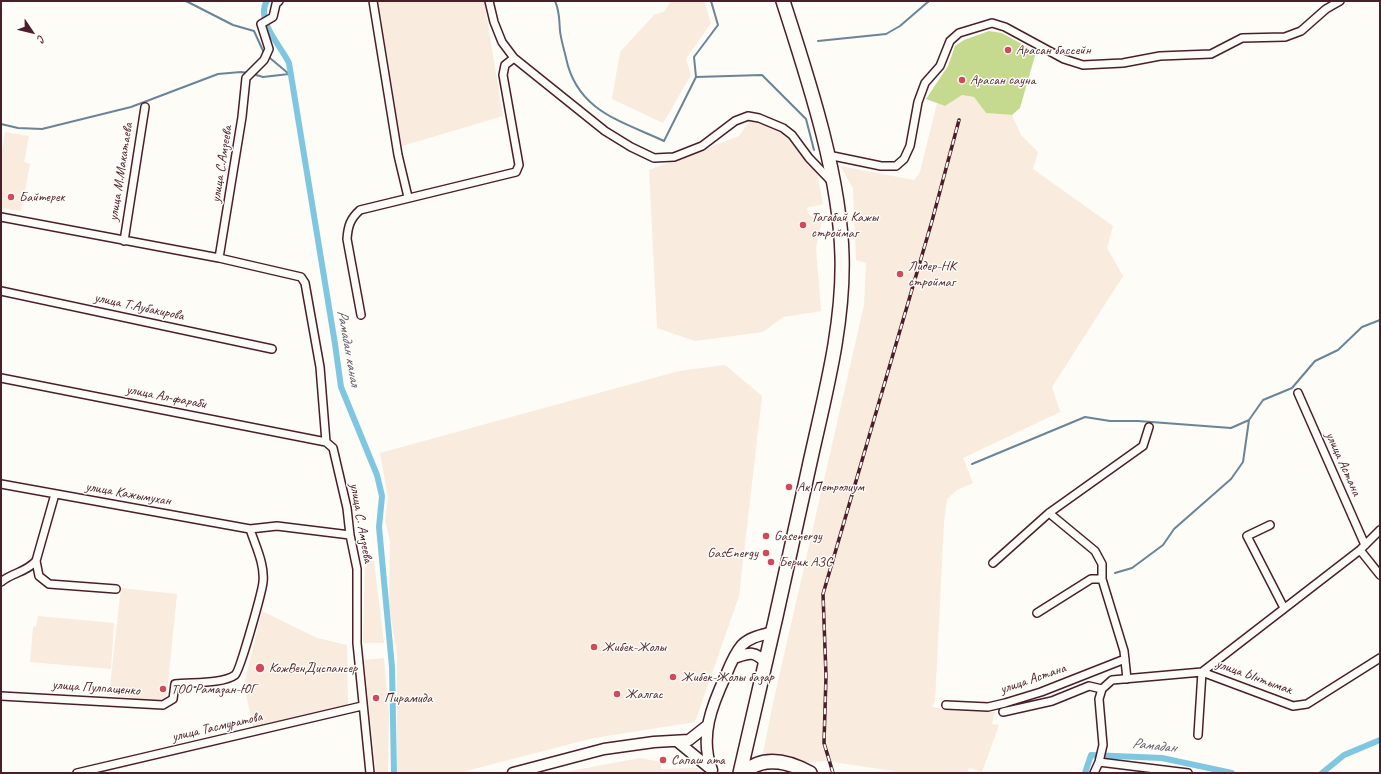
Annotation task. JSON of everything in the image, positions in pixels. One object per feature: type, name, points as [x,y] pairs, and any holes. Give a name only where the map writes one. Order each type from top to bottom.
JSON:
[{"type":"highway","points":[[742,773],[820,418],[840,313],[843,282],[842,253],[828,155],[783,1]]},
{"type":"highway","points":[[742,773],[755,764],[770,762],[799,767],[810,773]]},
{"type":"main road","points":[[713,771],[706,743],[708,725],[718,692],[738,650],[747,641],[773,632]]},
{"type":"main road","points":[[734,658],[751,653],[758,655],[766,663]]},
{"type":"main road","points":[[513,773],[604,749],[654,742],[678,742],[689,740],[708,725]]},
{"type":"main road","points":[[678,742],[713,771]]},
{"type":"street","name":"улица С.Амзеева","points":[[219,258],[242,117],[246,78],[264,60],[269,49],[261,24],[274,17],[276,4],[279,1]]},
{"type":"street","points":[[373,1],[398,155],[408,196]]},
{"type":"street","points":[[489,1],[494,22],[502,42],[514,58],[604,131],[631,147],[654,158],[674,157],[702,146],[735,121],[748,116],[759,118],[783,128],[792,135],[799,147],[832,183]]},
{"type":"street","points":[[828,155],[881,166],[896,166],[904,159],[910,146],[918,102],[926,83],[940,66],[950,41],[960,33],[992,23],[1005,27],[1064,59],[1083,65],[1123,63],[1160,56],[1212,54],[1242,38],[1285,37],[1301,30],[1340,1]]},
{"type":"street","points":[[361,315],[347,239],[348,227],[352,217],[360,210],[408,196],[516,172],[519,165],[503,75],[505,65],[514,58]]},
{"type":"street","name":"улица М.Макатаева","points":[[124,241],[145,107]]},
{"type":"street","name":"улица М.Макатаева","points":[[1,217],[219,258]]},
{"type":"street","name":"улица С. Амзеева","points":[[219,258],[301,277],[305,283],[320,367],[326,442],[332,448],[347,508],[350,535],[357,569],[357,643],[362,706],[370,773]]},
{"type":"street","name":"улица Т.Аубакирова","points":[[1,290],[272,349]]},
{"type":"street","name":"улица Ал-фараби","points":[[1,378],[326,442]]},
{"type":"street","name":"улица Астана","points":[[1298,393],[1363,548],[1380,575]]},
{"type":"street","points":[[993,563],[1049,513],[1143,446],[1149,427]]},
{"type":"street","name":"улица Кажымухан","points":[[1,484],[250,529],[277,526],[350,535]]},
{"type":"street","points":[[56,494],[36,561],[39,576],[49,584],[116,590]]},
{"type":"street","points":[[1049,513],[1095,551],[1102,564],[1102,579],[1125,659],[1127,679]]},
{"type":"street","points":[[1270,525],[1247,536],[1284,608]]},
{"type":"street","name":"улица Пулпащенко","points":[[1,696],[163,705],[173,699],[175,684],[228,679],[237,674],[244,656],[263,582],[260,559],[250,529]]},
{"type":"street","points":[[1094,773],[1099,762],[1103,745],[1099,699],[1102,689],[1112,680],[1202,672],[1363,548],[1380,530]]},
{"type":"street","points":[[1,582],[8,577],[28,569],[36,561]]},
{"type":"street","points":[[1037,613],[1091,579],[1102,579]]},
{"type":"street","name":"улица Ынтымак","points":[[1202,672],[1293,706],[1307,704],[1380,658]]},
{"type":"street","name":"улица Астана","points":[[946,705],[988,707],[1005,703],[1041,692],[1125,659]]},
{"type":"street","points":[[1198,735],[1202,672]]},
{"type":"street","name":"улица Астана","points":[[1003,712],[1052,701],[1089,686],[1102,689]]},
{"type":"street","name":"улица Тасмуратова","points":[[77,773],[362,706]]},
{"type":"street","points":[[1099,762],[1188,773]]},
{"type":"shaded area","points":[[378,1],[484,1],[503,116],[402,146]]},
{"type":"shaded area","points":[[671,1],[704,1],[711,23],[686,59],[691,75],[663,123],[612,99],[620,52],[654,15],[665,11]]},
{"type":"shaded area","points":[[962,95],[974,97],[986,113],[1012,115],[1021,135],[1038,152],[1033,169],[1113,226],[1107,248],[1123,276],[1052,387],[1060,412],[963,458],[973,483],[957,490],[947,499],[944,522],[935,701],[932,707],[955,711],[995,712],[992,724],[999,725],[982,772],[969,768],[967,773],[905,773],[827,761],[802,762],[763,753],[773,703],[864,305],[866,263],[856,260],[853,188],[840,166],[914,180],[920,172],[937,103],[945,106]]},
{"type":"shaded area","name":"Тагабай Кажы строймаг","points":[[750,121],[783,131],[817,173],[823,204],[807,208],[809,215],[822,220],[816,248],[821,311],[783,317],[763,332],[695,341],[657,328],[649,170],[739,136]]},
{"type":"shaded area","points":[[5,132],[29,136],[24,162],[30,164],[21,211],[1,208],[1,162]]},
{"type":"shaded area","points":[[725,365],[762,396],[739,596],[695,722],[594,738],[458,773],[397,773],[397,654],[389,606],[390,541],[385,521],[388,498],[380,453],[679,371]]},
{"type":"shaded area","points":[[365,560],[374,561],[384,643],[363,643]]},
{"type":"shaded area","points":[[121,588],[177,594],[166,702],[109,695]]},
{"type":"shaded area","name":"КожВенДиспансер","points":[[262,611],[317,638],[347,645],[348,707],[253,727],[244,685]]},
{"type":"shaded area","points":[[38,616],[114,623],[111,669],[30,662],[33,627],[36,626]]},
{"type":"shaded area","points":[[384,658],[389,715],[388,773],[376,773],[364,660]]},
{"type":"shaded area","points":[[640,758],[661,762],[661,769],[698,768],[699,773],[560,773]]},
{"type":"green space","name":"Арасан сауна","points":[[989,31],[1002,33],[1036,52],[1020,108],[1012,115],[986,113],[974,97],[962,95],[945,106],[926,99],[948,66],[955,46],[964,40]]},
{"type":"waterway","points":[[186,1],[233,25],[254,31],[264,53],[289,74]]},
{"type":"waterway","name":"Рамадан канал","points":[[267,1],[264,8],[264,16],[270,33],[289,63],[341,387],[377,475],[382,496],[379,527],[392,667],[394,773]]},
{"type":"waterway","points":[[555,1],[559,12],[560,34],[566,58],[572,76],[580,91],[603,112],[617,120],[664,141],[696,77],[694,57],[718,25],[711,1]]},
{"type":"waterway","points":[[818,41],[886,34],[900,26],[929,1]]},
{"type":"waterway","points":[[1,124],[18,128],[42,129],[131,107],[218,74],[241,72],[249,73]]},
{"type":"waterway","points":[[253,74],[263,77],[289,74]]},
{"type":"waterway","points":[[696,77],[762,75],[806,119],[814,150]]},
{"type":"waterway","points":[[1115,573],[1132,568],[1163,545],[1174,529],[1231,479],[1243,462],[1249,420],[1263,400],[1292,388],[1315,361],[1338,350],[1362,327],[1380,320]]},
{"type":"waterway","points":[[972,464],[1085,417],[1110,421],[1138,421],[1231,428],[1249,420]]},
{"type":"waterway","name":"Рамадан","points":[[1322,773],[1344,755],[1380,740]]},
{"type":"waterway","name":"Рамадан","points":[[1085,773],[1091,755],[1162,758],[1232,773]]},
{"type":"railway","points":[[833,773],[824,743],[826,676],[823,594],[932,221],[959,120]]},
{"type":"place","name":"Арасан бассейн","points":[[1008,50]]},
{"type":"place","name":"Арасан сауна","points":[[962,80]]},
{"type":"place","name":"Байтерек","points":[[11,197]]},
{"type":"place","name":"Тагабай Кажы строймаг","points":[[803,225]]},
{"type":"place","name":"Лидер-НК строймаг","points":[[900,274]]},
{"type":"place","name":"Ак Петролиум","points":[[789,487]]},
{"type":"place","name":"Gasenergy","points":[[766,536]]},
{"type":"place","name":"GasEnergy","points":[[766,553]]},
{"type":"place","name":"Берик АЗС","points":[[771,562]]},
{"type":"place","name":"Жибек-Жолы","points":[[594,647]]},
{"type":"place","name":"КожВенДиспансер","points":[[260,668]]},
{"type":"place","name":"Жибек-Жолы базар","points":[[673,677]]},
{"type":"place","name":"ТОО Рамазан-ЮГ","points":[[163,689]]},
{"type":"place","name":"Жалгас","points":[[617,694]]},
{"type":"place","name":"Пирамида","points":[[376,698]]},
{"type":"place","name":"Сапаш ата","points":[[663,760]]}]
